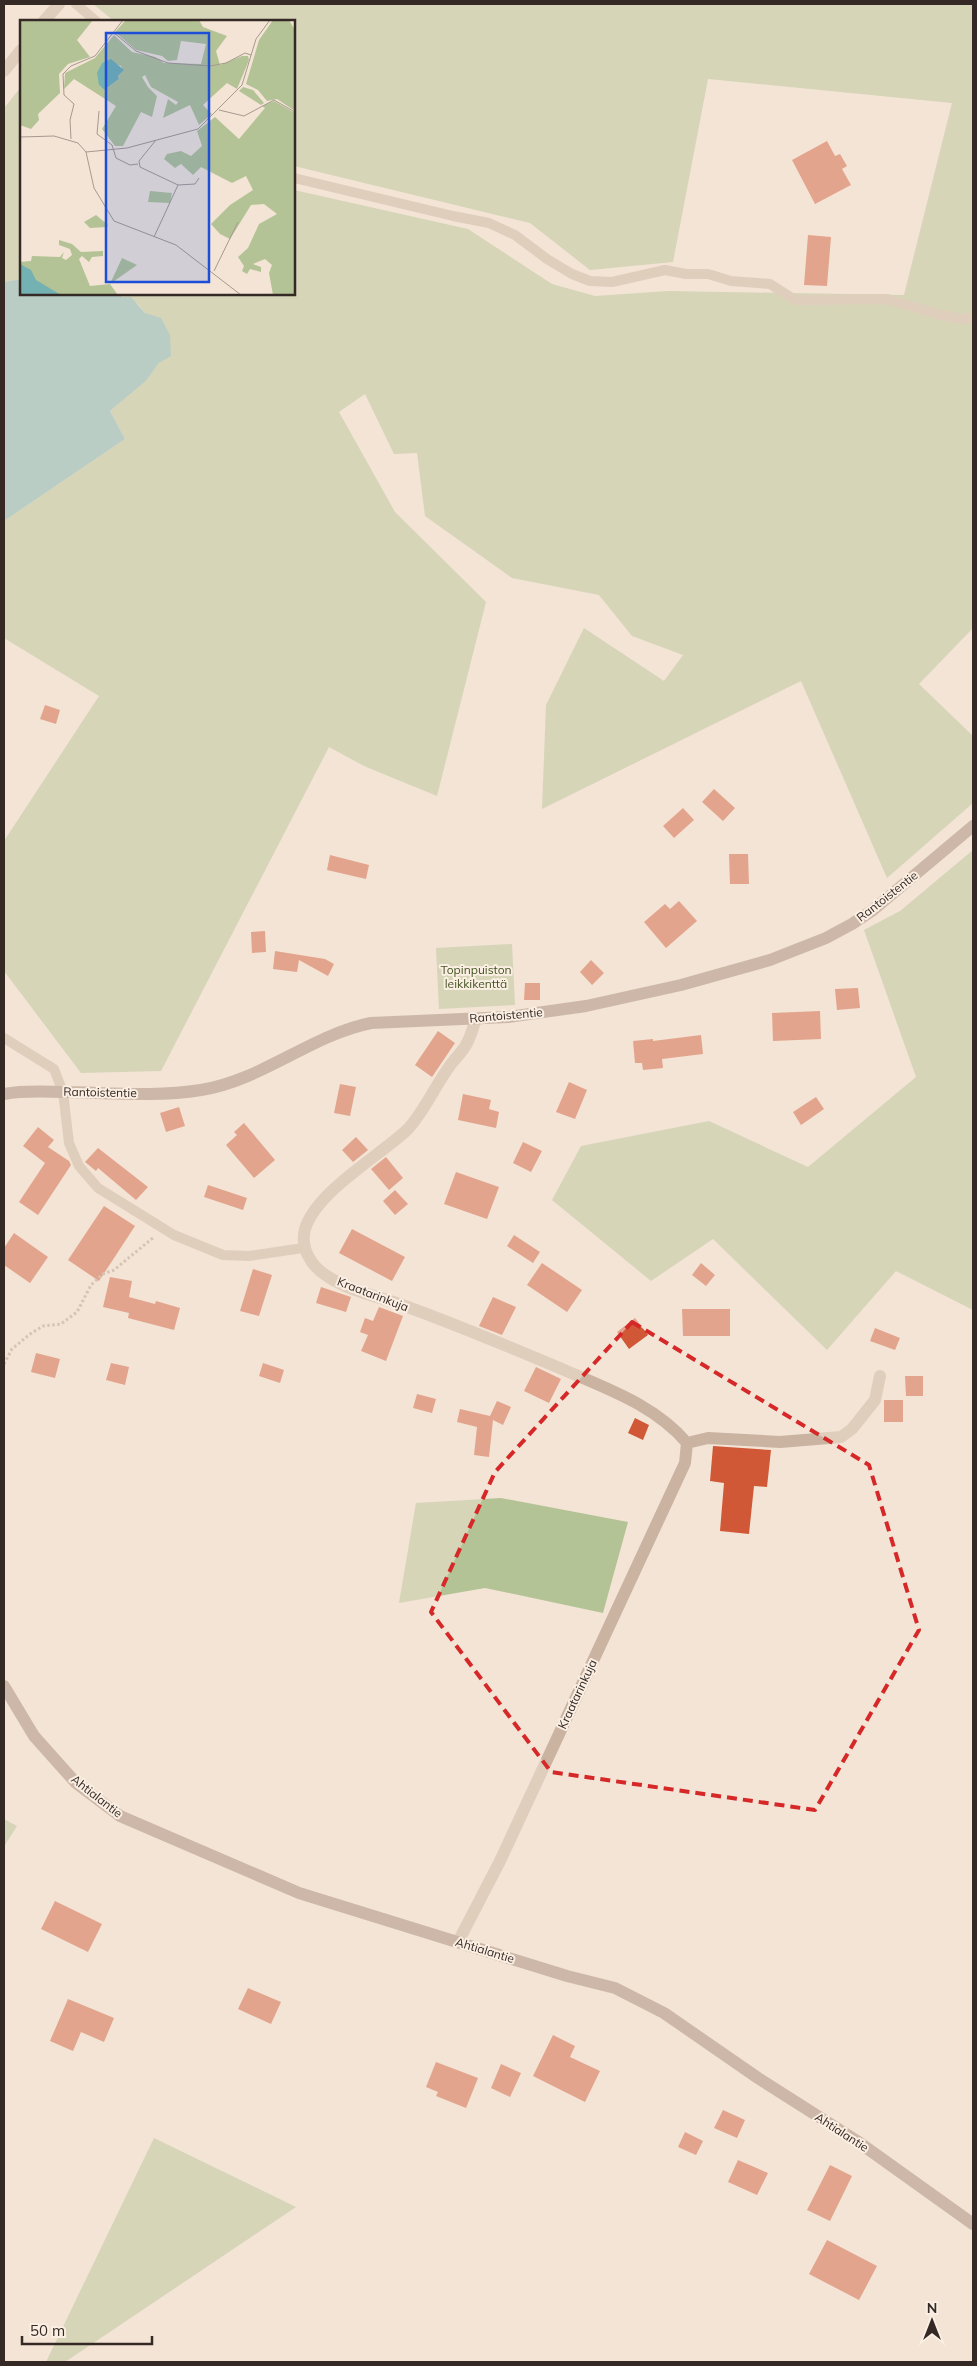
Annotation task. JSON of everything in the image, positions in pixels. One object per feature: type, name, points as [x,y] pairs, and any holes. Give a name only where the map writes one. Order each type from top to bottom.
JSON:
[{"type":"street","points":[[45,20],[59,4]]},
{"type":"street","points":[[4,71],[20,51]]},
{"type":"street","name":"Rantoistentie","points":[[4,1094],[33,1090],[132,1094],[202,1090],[240,1079],[356,1026],[371,1023],[508,1018],[586,1006],[681,986],[770,960],[826,938],[852,924],[872,910],[973,826]]},
{"type":"street","points":[[303,1248],[305,1229],[319,1204],[378,1152],[408,1129],[449,1066],[467,1044],[476,1019]]},
{"type":"street","name":"Kraatarinkuja","points":[[303,1248],[313,1263],[327,1276],[344,1285],[405,1306],[624,1396],[657,1414],[674,1427],[687,1443],[685,1463],[500,1861],[458,1942]]},
{"type":"street","points":[[687,1443],[708,1438],[780,1442],[841,1437],[852,1429],[875,1400],[880,1376]]},
{"type":"street","name":"Ahtialantie","points":[[4,1686],[34,1736],[76,1783],[120,1816],[298,1893],[567,1976],[615,1988],[664,2013],[758,2078],[857,2141],[973,2224]]},
{"type":"lane","points":[[76,4],[95,20]]},
{"type":"lane","points":[[295,178],[490,223],[515,235],[547,259],[572,274],[590,281],[612,282],[665,270],[686,274],[708,274],[731,281],[770,284],[795,300],[887,299],[937,314],[960,319],[973,318]]},
{"type":"lane","points":[[4,1038],[54,1069],[63,1092],[69,1143],[79,1166],[98,1188],[174,1236],[223,1255],[249,1256],[303,1248]]},
{"type":"path","points":[[4,1364],[12,1349],[30,1334],[43,1326],[61,1324],[77,1312],[91,1285],[103,1274],[114,1270],[164,1229]]},
{"type":"highlighted area","points":[[632,1322],[869,1465],[919,1630],[815,1810],[551,1772],[431,1612],[495,1472]]},
{"type":"green space","points":[[93,4],[973,4],[973,628],[919,684],[973,736],[973,803],[887,878],[801,681],[542,809],[546,705],[584,628],[664,681],[683,655],[632,636],[599,595],[512,578],[425,516],[417,453],[394,454],[365,394],[339,412],[395,512],[486,602],[437,796],[364,766],[329,747],[161,1071],[81,1073],[4,971],[4,841],[99,696],[4,638],[4,521],[125,439],[110,411],[146,381],[159,363],[145,313],[138,304],[120,295],[295,295],[295,190],[468,229],[552,284],[595,296],[668,291],[904,295],[952,103],[708,79],[673,262],[590,270],[530,223],[295,166],[295,20],[113,20]]},
{"type":"green space","points":[[20,88],[20,279],[4,282],[4,108]]},
{"type":"green space","points":[[973,850],[973,1310],[896,1271],[827,1350],[713,1239],[651,1281],[552,1200],[581,1146],[709,1121],[808,1167],[916,1077],[864,930],[900,911]]},
{"type":"green space","name":"Topinpuiston leikkikenttä","points":[[512,944],[515,1005],[439,1009],[436,948]]},
{"type":"green space","points":[[501,1498],[628,1522],[603,1613],[485,1588],[399,1603],[416,1503]]},
{"type":"green space","points":[[4,1819],[17,1826],[5,1845],[4,1845]]},
{"type":"green space","points":[[154,2138],[296,2207],[65,2362],[46,2362]]},
{"type":"water","points":[[20,279],[20,295],[120,295],[131,297],[145,313],[161,318],[170,335],[171,356],[159,363],[146,381],[110,411],[125,439],[4,521],[4,282]]},
{"type":"building","points":[[827,141],[835,156],[840,154],[847,166],[842,169],[851,185],[815,204],[792,160]]},
{"type":"building","points":[[808,235],[831,237],[827,286],[804,285]]},
{"type":"building","points":[[45,705],[60,710],[56,724],[40,719]]},
{"type":"building","points":[[714,789],[735,808],[723,821],[702,802]]},
{"type":"building","points":[[683,808],[694,820],[674,838],[663,826]]},
{"type":"building","points":[[729,854],[748,854],[749,884],[730,884]]},
{"type":"building","points":[[330,855],[369,865],[366,879],[327,870]]},
{"type":"building","points":[[679,901],[697,921],[666,948],[644,922],[665,904],[670,909]]},
{"type":"building","points":[[265,931],[266,952],[252,953],[251,932]]},
{"type":"building","points":[[275,951],[325,959],[334,964],[328,976],[299,960],[297,972],[273,969]]},
{"type":"building","points":[[591,960],[604,973],[592,985],[580,972]]},
{"type":"building","points":[[525,983],[540,983],[540,1000],[524,1000]]},
{"type":"building","points":[[858,988],[860,1008],[837,1010],[835,989]]},
{"type":"building","points":[[820,1011],[821,1039],[773,1041],[772,1013]]},
{"type":"building","points":[[438,1031],[455,1043],[432,1077],[415,1065]]},
{"type":"building","points":[[701,1035],[703,1054],[662,1059],[663,1068],[643,1070],[642,1063],[635,1063],[633,1041],[653,1039],[653,1041]]},
{"type":"building","points":[[569,1082],[587,1090],[575,1119],[556,1112]]},
{"type":"building","points":[[340,1084],[356,1087],[350,1116],[334,1113]]},
{"type":"building","points":[[463,1094],[491,1100],[489,1109],[499,1112],[496,1128],[458,1120]]},
{"type":"building","points":[[816,1097],[824,1109],[801,1125],[793,1112]]},
{"type":"building","points":[[179,1107],[185,1126],[166,1132],[160,1113]]},
{"type":"building","points":[[244,1123],[275,1160],[254,1178],[226,1145],[237,1135],[234,1132]]},
{"type":"building","points":[[38,1127],[54,1140],[48,1147],[69,1161],[71,1165],[38,1215],[19,1202],[45,1163],[23,1146]]},
{"type":"building","points":[[356,1137],[368,1150],[353,1162],[342,1150]]},
{"type":"building","points":[[523,1142],[542,1151],[531,1172],[513,1163]]},
{"type":"building","points":[[98,1148],[148,1187],[136,1200],[98,1168],[96,1171],[85,1162]]},
{"type":"building","points":[[386,1157],[403,1178],[389,1190],[371,1169]]},
{"type":"building","points":[[456,1172],[499,1187],[487,1219],[444,1204]]},
{"type":"building","points":[[208,1185],[247,1198],[243,1210],[204,1197]]},
{"type":"building","points":[[395,1190],[408,1204],[395,1215],[383,1201]]},
{"type":"building","points":[[104,1206],[135,1226],[99,1281],[68,1260]]},
{"type":"building","points":[[352,1229],[405,1257],[392,1281],[339,1253]]},
{"type":"building","points":[[14,1233],[48,1257],[30,1283],[4,1265],[4,1248]]},
{"type":"building","points":[[514,1235],[540,1252],[533,1263],[507,1246]]},
{"type":"building","points":[[542,1263],[582,1290],[567,1312],[527,1285]]},
{"type":"building","points":[[701,1263],[715,1275],[706,1286],[692,1275]]},
{"type":"building","points":[[253,1269],[272,1275],[259,1316],[240,1311]]},
{"type":"building","points":[[110,1277],[132,1281],[129,1297],[155,1304],[156,1301],[180,1308],[174,1330],[128,1318],[129,1313],[103,1307]]},
{"type":"building","points":[[321,1287],[351,1297],[346,1312],[316,1303]]},
{"type":"building","points":[[493,1297],[516,1307],[502,1335],[479,1326]]},
{"type":"building","points":[[379,1307],[403,1316],[386,1361],[361,1351],[368,1335],[360,1332],[365,1318],[373,1321]]},
{"type":"building","points":[[682,1309],[730,1309],[730,1336],[683,1336]]},
{"type":"building","points":[[635,1318],[648,1335],[629,1349],[617,1332]]},
{"type":"building","points":[[875,1328],[900,1338],[895,1350],[870,1341]]},
{"type":"building","points":[[36,1353],[60,1359],[55,1378],[31,1372]]},
{"type":"building","points":[[111,1363],[129,1367],[125,1385],[106,1380]]},
{"type":"building","points":[[263,1363],[284,1370],[280,1383],[259,1376]]},
{"type":"building","points":[[536,1367],[561,1379],[549,1403],[524,1391]]},
{"type":"building","points":[[905,1376],[923,1376],[923,1396],[906,1396]]},
{"type":"building","points":[[417,1394],[436,1399],[432,1413],[413,1408]]},
{"type":"building","points":[[884,1400],[903,1400],[903,1422],[884,1422]]},
{"type":"building","points":[[497,1401],[511,1407],[503,1425],[493,1420],[489,1457],[474,1455],[477,1427],[457,1422],[460,1409],[490,1416]]},
{"type":"building","points":[[635,1418],[649,1425],[643,1440],[628,1433]]},
{"type":"building","points":[[713,1446],[771,1450],[767,1487],[754,1486],[749,1534],[720,1531],[724,1483],[710,1481]]},
{"type":"building","points":[[55,1901],[102,1924],[88,1952],[41,1929]]},
{"type":"building","points":[[248,1988],[281,2002],[271,2024],[238,2009]]},
{"type":"building","points":[[68,1999],[114,2018],[104,2042],[81,2032],[73,2051],[50,2041]]},
{"type":"building","points":[[553,2035],[575,2046],[570,2057],[600,2071],[585,2102],[533,2076]]},
{"type":"building","points":[[436,2062],[478,2078],[466,2108],[436,2096],[438,2092],[426,2087]]},
{"type":"building","points":[[501,2064],[521,2073],[510,2097],[491,2088]]},
{"type":"building","points":[[723,2110],[745,2120],[737,2138],[714,2128]]},
{"type":"building","points":[[685,2132],[703,2141],[696,2155],[678,2147]]},
{"type":"building","points":[[738,2160],[768,2173],[757,2195],[728,2182]]},
{"type":"building","points":[[830,2165],[852,2176],[830,2221],[807,2210]]},
{"type":"building","points":[[827,2240],[877,2266],[859,2300],[809,2274]]}]
